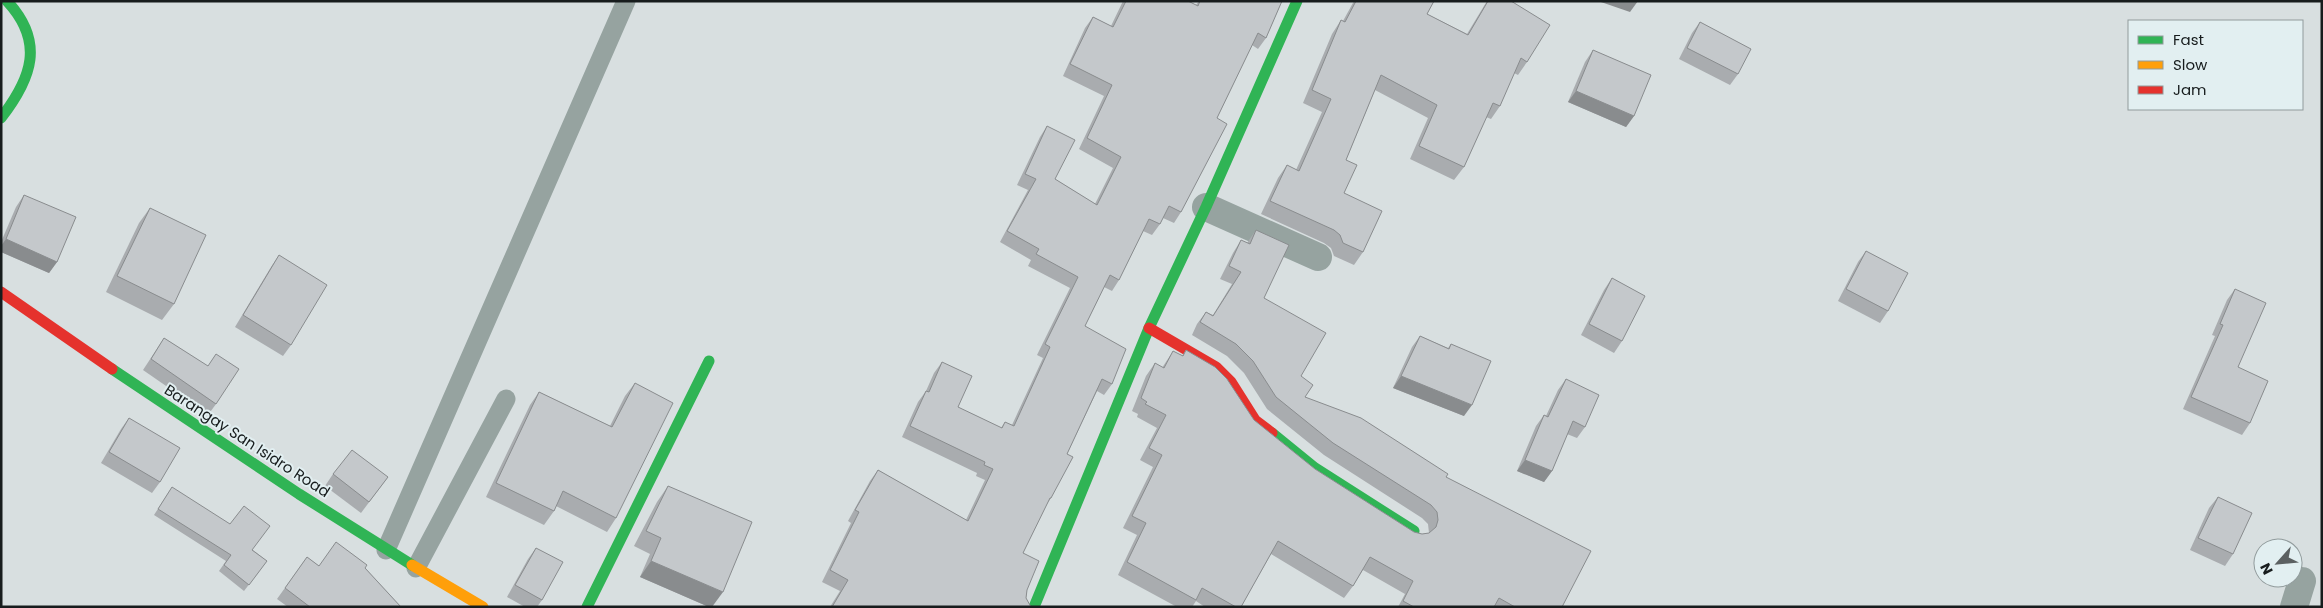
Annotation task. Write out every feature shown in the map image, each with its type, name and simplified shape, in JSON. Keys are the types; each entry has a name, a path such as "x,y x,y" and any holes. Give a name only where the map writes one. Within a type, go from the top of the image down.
{"street":[{"path":"1,118 22,88 31,58 27,28 18,12 7,1"},
{"path":"1034,607 1149,328 1206,208 1297,1"},
{"path":"1206,208 1318,257"},
{"name":"Barangay San Isidro Road","path":"1,292 205,434 386,550 483,607"},
{"path":"1149,328 1216,367 1231,382 1255,420 1315,468 1414,531"},
{"path":"587,607 709,361"},
{"path":"2294,607 2300,588"}],"lane":[{"path":"386,550 626,1"},
{"path":"416,568 506,399"}],"building":[{"path":"1126,1 1188,1 1198,6 1200,1 1282,1 1266,38 1258,33 1217,118 1227,124 1181,212 1169,206 1160,224 1149,219 1119,280 1110,275 1085,326 1126,349 1112,384 1102,379 1067,454 1073,457 1023,553 1039,561 1027,590 1026,598 1031,607 832,607 848,580 830,570 859,512 855,510 878,470 968,521 993,469 984,465 985,462 910,426 926,391 929,392 942,362 972,376 958,407 1002,428 1005,422 1014,426 1050,347 1045,344 1078,277 1036,254 1039,249 1007,231 1036,179 1025,174 1047,126 1075,140 1055,179 1097,205 1121,157 1087,138 1112,85 1070,64 1093,17 1113,27"},
{"path":"1356,1 1434,1 1427,14 1468,35 1488,1 1511,1 1550,25 1527,62 1521,58 1500,106 1493,103 1464,167 1419,146 1437,105 1381,75 1346,160 1357,165 1344,193 1382,211 1363,252 1343,243 1340,235 1334,230 1270,201 1287,165 1299,171 1331,99 1312,90 1341,20 1345,22"},
{"path":"1700,22 1751,49 1738,74 1687,48"},
{"path":"1593,50 1651,75 1634,116 1576,91"},
{"path":"24,195 76,217 57,262 6,239"},
{"path":"150,208 206,235 174,304 117,276"},
{"path":"1256,230 1289,245 1264,298 1326,333 1301,376 1313,385 1305,397 1361,418 1448,474 1446,477 1591,551 1562,607 1515,607 1499,598 1494,607 1414,607 1403,601 1413,581 1370,557 1353,586 1278,541 1241,607 1236,607 1202,588 1196,600 1127,562 1146,523 1132,516 1162,455 1149,448 1166,415 1145,404 1147,402 1141,398 1155,363 1164,368 1173,351 1183,356 1186,350 1215,367 1227,379 1254,420 1315,469 1414,532 1429,533 1436,527 1438,520 1437,512 1431,505 1333,443 1276,397 1253,361 1236,344 1200,322 1206,312 1213,316 1241,272 1229,266 1241,240 1250,244"},
{"path":"1866,251 1908,273 1888,311 1846,289"},
{"path":"279,255 327,285 291,345 243,315"},
{"path":"1612,278 1645,296 1622,341 1589,324"},
{"path":"2235,289 2266,303 2238,367 2268,381 2250,423 2191,397 2223,325 2220,324"},
{"path":"1420,336 1449,349 1451,344 1491,361 1472,405 1401,376"},
{"path":"164,338 208,366 216,354 239,369 216,404 151,359"},
{"path":"1566,379 1599,395 1585,427 1573,421 1552,471 1525,460 1544,415 1548,417"},
{"path":"635,383 673,403 616,518 563,491 554,511 496,483 539,392 612,427"},
{"path":"129,418 180,448 160,482 109,452"},
{"path":"352,450 388,477 369,502 333,474"},
{"path":"668,486 752,522 723,592 651,561 661,538 646,531"},
{"path":"172,487 230,524 244,506 270,526 252,550 267,561 249,585 224,565 231,555 158,509"},
{"path":"2218,497 2252,513 2233,554 2198,538"},
{"path":"336,542 367,565 365,568 401,607 310,607 285,588 307,557 319,566"},
{"path":"536,548 563,562 542,600 515,585"}],"traffic: fast":[{"path":"1,118 20,89 27,74 30,60 30,45 26,31 19,16 7,1"},
{"path":"1034,607 1149,328 1206,207 1297,1"},
{"path":"587,607 709,361"},
{"path":"112,369 299,494 412,565"},
{"path":"1272,433 1315,468 1414,531"}],"traffic: slow":[{"path":"412,565 483,607"}],"traffic: jam":[{"path":"1,292 112,369"},
{"path":"1149,328 1216,367 1231,382 1255,420 1272,433"}]}
